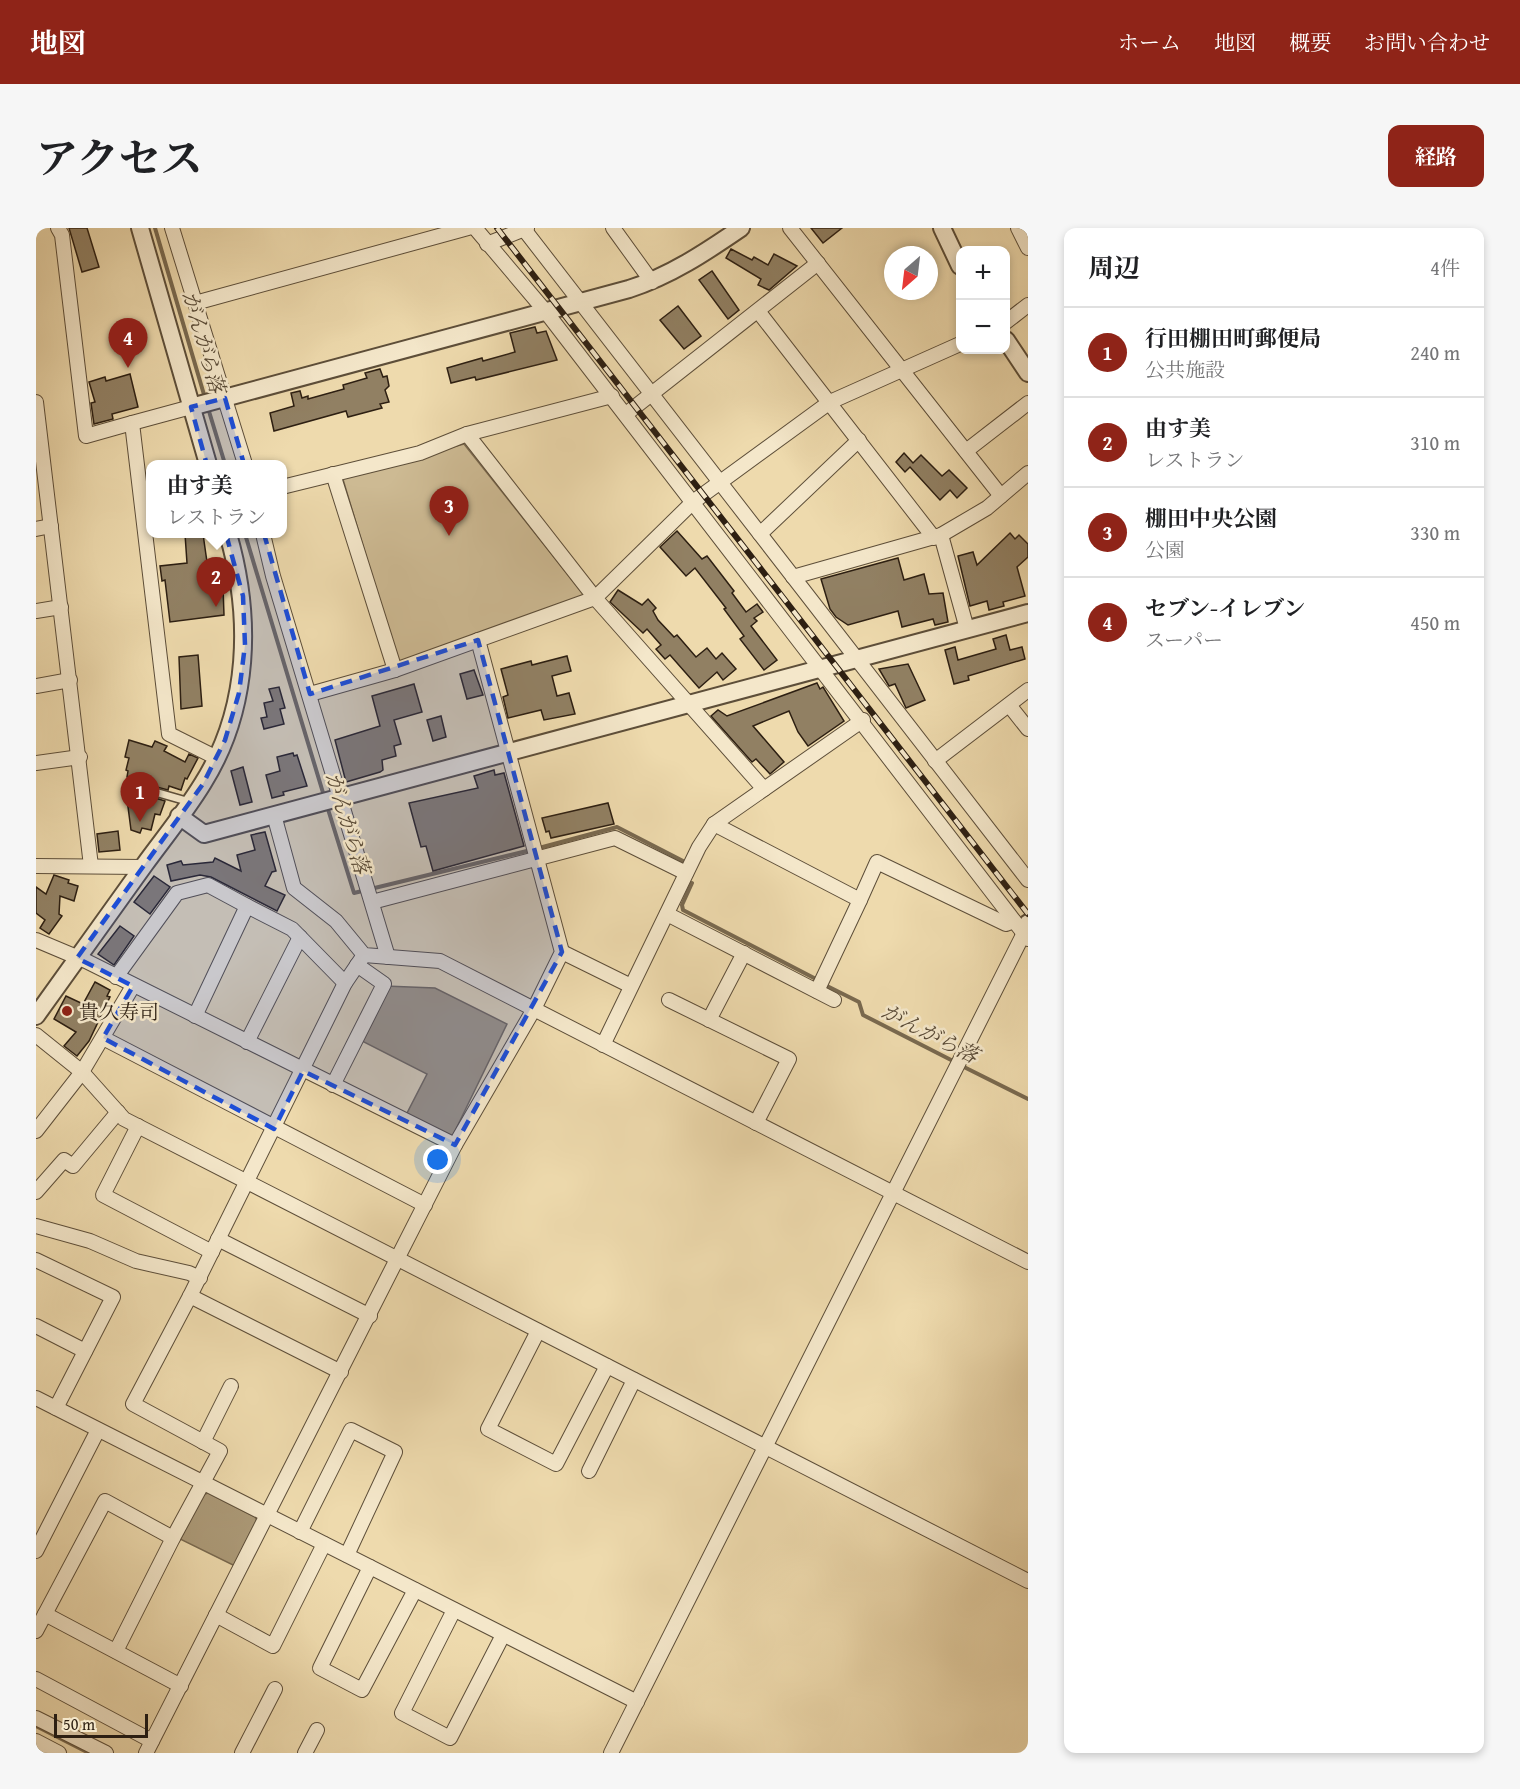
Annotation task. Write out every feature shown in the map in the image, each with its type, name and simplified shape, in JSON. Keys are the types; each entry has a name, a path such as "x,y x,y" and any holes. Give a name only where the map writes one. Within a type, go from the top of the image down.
{"street":[{"path":"58,228 62,235 86,435 652,282 741,228"},
{"path":"140,228 207,460"},
{"path":"172,228 244,460"},
{"path":"195,303 468,228"},
{"path":"475,228 546,312 612,396 1024,930"},
{"path":"614,228 652,282"},
{"path":"790,228 1001,496"},
{"path":"942,228 956,258"},
{"path":"1018,228 1028,248"},
{"path":"487,244 525,229 1028,880"},
{"path":"626,414 818,263"},
{"path":"1010,318 1028,305"},
{"path":"758,310 859,440 938,536 967,629"},
{"path":"310,694 395,670 595,597 693,502 830,402 956,346"},
{"path":"1010,347 1028,373"},
{"path":"287,486 420,453 467,434 612,396"},
{"path":"36,402 39,450 51,526 80,757 91,866"},
{"path":"966,451 1028,403"},
{"path":"132,423 169,734 217,758"},
{"path":"467,434 595,597 764,789"},
{"path":"760,534 859,440"},
{"path":"793,577 938,536 966,522 1028,473"},
{"path":"333,474 395,670"},
{"path":"36,529 51,526"},
{"path":"36,1016 163,840 217,758 239,693 245,645 243,596 229,538"},
{"path":"264,538 273,576 310,694 332,800 372,902 388,957"},
{"path":"36,611 61,607"},
{"path":"185,808 204,834 1028,613"},
{"path":"36,1679 149,1747 455,1145 534,1009 562,952 478,640"},
{"path":"36,686 70,680"},
{"path":"935,761 1028,690"},
{"path":"1009,705 1028,729"},
{"path":"603,1045 699,847 714,824 862,720"},
{"path":"36,763 80,757"},
{"path":"274,815 294,888 336,921 360,960 384,984 333,1085"},
{"path":"714,824 860,900"},
{"path":"372,902 538,856 615,838 686,873"},
{"path":"817,991 877,862 1006,924 1024,930"},
{"path":"36,866 143,867"},
{"path":"116,977 177,893 208,885 292,929 345,983"},
{"path":"195,1016 248,906"},
{"path":"667,914 834,1000"},
{"path":"611,1753 1024,930"},
{"path":"247,1042 300,938"},
{"path":"36,940 116,977 455,1145"},
{"path":"562,952 631,986"},
{"path":"709,1020 744,953"},
{"path":"360,960 388,957 440,961 1028,1262"},
{"path":"116,1651 220,1451 133,1404 200,1278 345,983 360,960"},
{"path":"36,1131 82,1072 133,986"},
{"path":"669,1000 789,1059 756,1124"},
{"path":"36,1035 82,1072 124,1119 1028,1581"},
{"path":"103,1038 274,1129 425,1205"},
{"path":"36,1192 64,1160 73,1166 118,1112"},
{"path":"138,1126 103,1195 212,1252"},
{"path":"36,1226 90,1241 136,1261 200,1278"},
{"path":"218,1239 370,1316"},
{"path":"36,1260 113,1297 56,1408"},
{"path":"190,1296 341,1372"},
{"path":"36,1326 85,1351"},
{"path":"538,1331 488,1429 556,1464 607,1366"},
{"path":"589,1471 634,1380"},
{"path":"203,1442 231,1386"},
{"path":"36,1414 39,1399 98,1431 637,1702"},
{"path":"300,1532 351,1430 395,1452 347,1555"},
{"path":"36,1551 42,1525 98,1431"},
{"path":"36,1631 105,1502 173,1538"},
{"path":"216,1616 273,1646 324,1544"},
{"path":"370,1567 320,1668 362,1690 415,1590"},
{"path":"454,1610 402,1713 450,1738 503,1635"},
{"path":"45,1614 181,1686"},
{"path":"242,1753 275,1689"},
{"path":"36,1718 106,1753"},
{"path":"306,1753 317,1730"},
{"path":"36,1741 59,1753"}],"lane":[{"path":"141,788 185,808"}],"highlighted area":[{"path":"225,398 310,694 478,640 562,952 455,1145 303,1071 274,1129 103,1038 133,986 77,958 203,784 225,740 239,693 245,645 243,596 191,407"}],"shaded area":[{"path":"464,444 585,596 398,663 342,476"},
{"path":"385,986 435,988 507,1024 453,1135 447,1137 405,1117 427,1074 358,1039"},
{"path":"208,1493 257,1520 235,1566 180,1539 202,1495"}],"building":[{"path":"69,228 87,228 99,267 82,272"},
{"path":"811,228 842,228 823,243"},
{"path":"731,249 768,265 774,254 797,266 769,290 758,285 761,279 726,258"},
{"path":"712,271 739,310 728,319 699,280"},
{"path":"678,306 701,336 684,349 660,320"},
{"path":"535,327 537,333 546,331 557,360 476,380 475,377 451,383 447,368 515,352 510,333"},
{"path":"380,369 383,377 387,376 389,386 385,390 389,402 380,404 382,408 348,417 346,411 274,431 270,413 294,406 291,393 300,391 302,398 308,396 308,399 344,389 343,385 367,378 365,373"},
{"path":"130,374 138,407 112,414 113,419 94,424 91,403 95,402 89,382 105,377 106,381"},
{"path":"904,453 913,463 921,455 942,476 949,470 967,488 957,498 950,490 940,500 910,467 905,472 896,462"},
{"path":"677,531 702,559 707,556 734,591 732,593 746,612 757,604 763,612 754,618 757,621 751,626 777,660 764,670 740,639 744,636 724,609 726,608 695,568 686,576 660,547"},
{"path":"1010,533 1015,539 1019,535 1028,544 1028,557 1017,567 1025,596 1003,602 1004,606 989,610 987,601 970,606 958,556 973,552 977,565"},
{"path":"185,538 204,538 207,562 222,560 224,615 170,622 165,580 162,581 160,566 187,563"},
{"path":"898,558 904,580 924,574 929,594 943,593 948,622 935,625 933,619 902,627 898,611 848,625 836,617 830,609 821,579"},
{"path":"618,590 642,605 648,599 656,608 653,611 658,620 674,637 677,635 696,657 707,648 716,659 722,653 736,669 723,680 717,672 699,688 670,655 665,659 656,649 661,645 647,629 643,633 610,602"},
{"path":"1006,635 1010,650 1022,647 1025,659 968,676 969,680 954,684 945,650 955,647 958,660 996,649 993,639"},
{"path":"198,655 202,706 181,709 179,657"},
{"path":"567,656 571,671 552,676 557,696 569,693 575,714 544,720 541,710 508,718 503,697 508,695 501,669 531,661 532,665"},
{"path":"908,664 925,700 906,708 895,684 889,686 879,669"},
{"path":"474,670 483,695 467,699 460,674"},
{"path":"817,683 820,689 823,687 844,721 808,746 798,732 789,711 753,726 784,762 770,774 756,759 752,762 711,716 718,710 727,716"},
{"path":"414,684 422,712 394,720 401,744 394,746 396,756 382,760 383,770 380,772 346,782 335,740 380,726 372,696"},
{"path":"279,687 285,708 280,709 284,724 264,729 261,718 267,717 264,703 273,701 269,689"},
{"path":"441,716 446,737 433,741 427,720"},
{"path":"129,740 152,747 155,741 167,746 164,751 185,762 189,754 198,758 187,779 185,778 181,790 169,786 168,790 142,783 137,784 135,789 139,793 165,801 160,815 155,814 151,830 142,828 140,833 131,830 127,799 133,778 127,777 128,771 126,770 129,758 125,757"},
{"path":"293,753 294,756 297,755 307,786 283,792 284,795 272,798 266,775 280,771 277,757"},
{"path":"243,767 252,802 240,805 231,771"},
{"path":"494,770 495,775 504,773 524,846 433,871 426,846 421,847 409,803 478,788 474,776"},
{"path":"608,803 614,824 551,838 549,831 546,832 542,818"},
{"path":"118,831 120,850 99,852 97,834"},
{"path":"265,832 276,871 272,872 265,886 285,895 277,911 211,877 200,875 171,881 167,865 181,861 183,865 213,862 215,858 241,871 237,855 255,850 251,835"},
{"path":"54,875 78,886 74,901 60,896 59,914 62,916 49,934 40,928 45,920 36,913 36,887 46,894"},
{"path":"154,876 170,887 150,914 134,902"},
{"path":"120,926 134,936 114,965 98,954"},
{"path":"95,982 110,990 107,996 110,997 89,1041 77,1056 64,1046 76,1032 54,1019 66,996 83,1004"}],"waterway":[{"name":"がんがら落","path":"155,228 205,398"},
{"name":"がんがら落","path":"208,408 224,460"},
{"name":"がんがら落","path":"246,538 324,796"},
{"name":"がんがら落","path":"327,806 354,893 531,850"},
{"name":"がんがら落","path":"539,848 617,827 683,861"},
{"name":"がんがら落","path":"692,883 682,905 683,910 814,978"},
{"name":"がんがら落","path":"827,986 859,1002 863,1015 955,1062"},
{"name":"がんがら落","path":"962,1066 1028,1099"},
{"path":"36,1726 89,1753"}],"railway":[{"path":"497,228 1028,914"}],"place":[{"name":"セブン-イレブン","path":"128,368"},
{"name":"棚田中央公園","path":"449,536"},
{"name":"由す美","path":"216,607"},
{"name":"行田棚田町郵便局","path":"140,822"},
{"name":"貴久寿司","path":"67,1011"}]}
